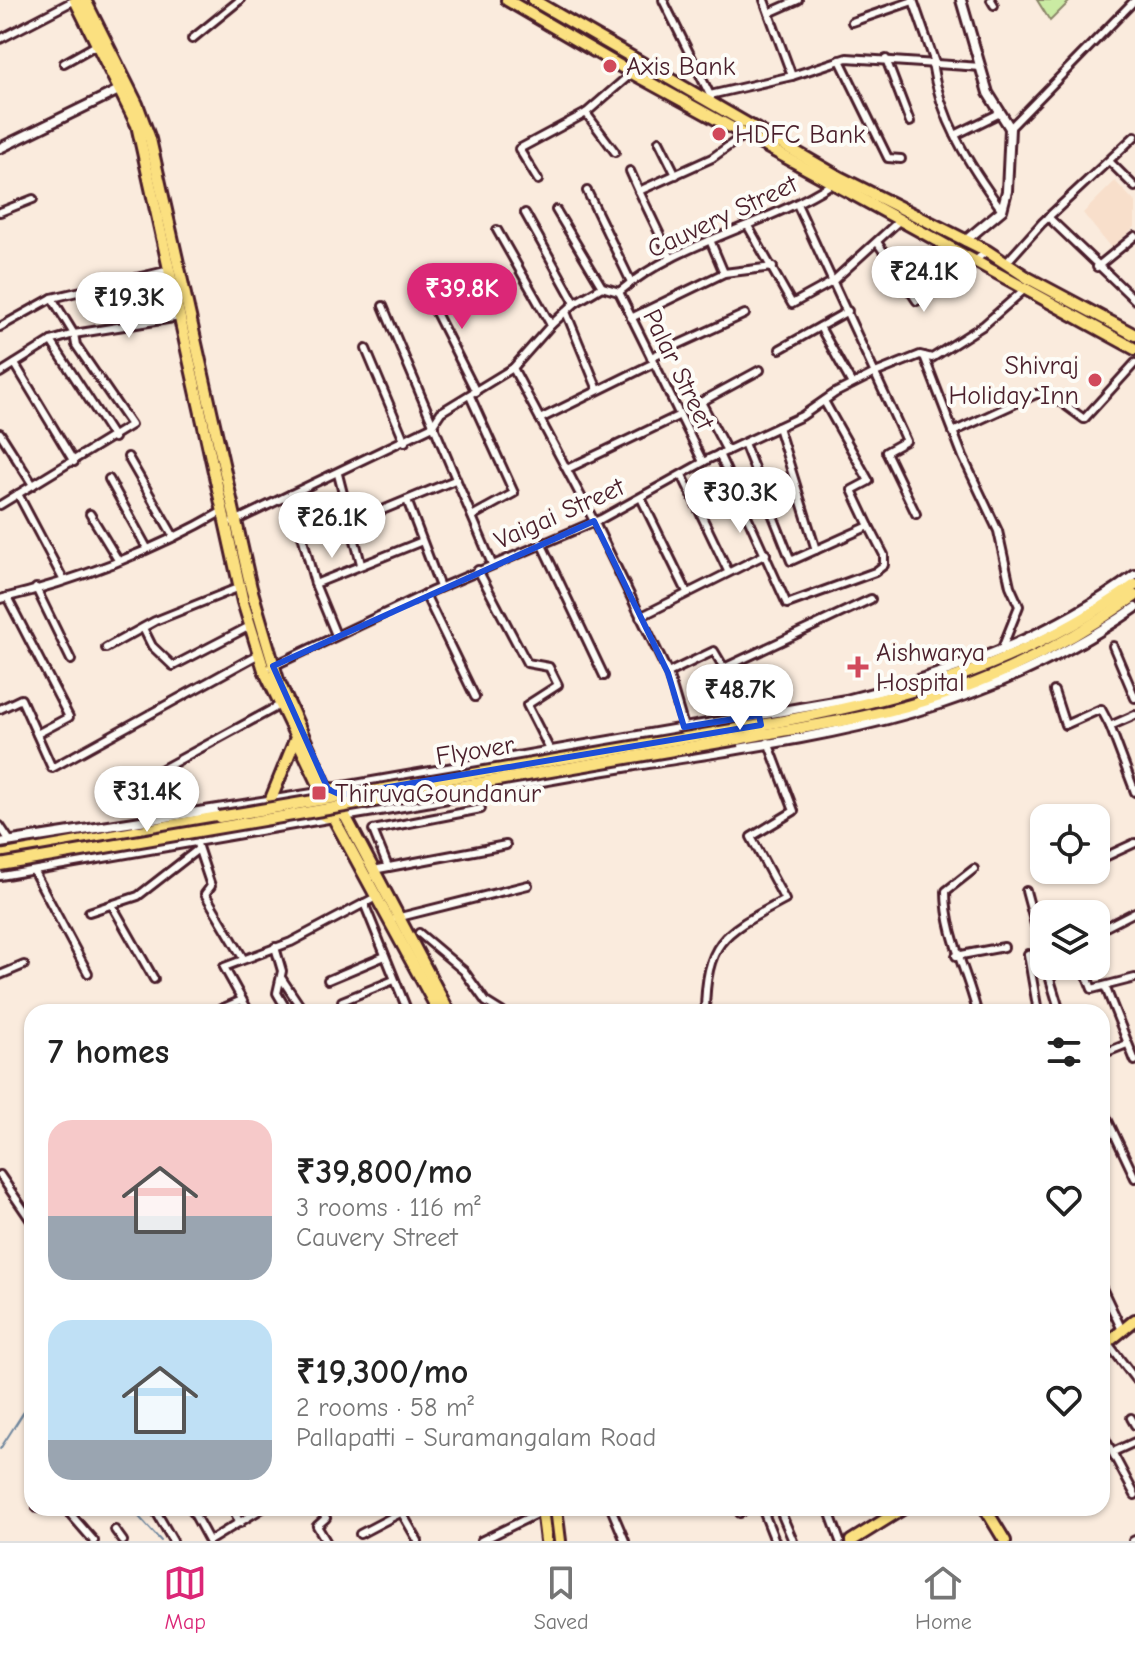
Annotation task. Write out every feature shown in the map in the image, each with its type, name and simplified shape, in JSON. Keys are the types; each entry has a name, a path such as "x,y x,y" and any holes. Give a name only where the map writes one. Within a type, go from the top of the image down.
{"main road":[{"path":"75,0 124,88 137,125 170,270 179,286 180,317 223,511 231,522 240,587 250,626 259,654 325,790"},
{"path":"85,0 150,139 231,522 280,705 295,740 325,790 343,797 337,815 361,872 434,1004"},
{"path":"507,0 632,73 1135,349"},
{"path":"533,0 551,4 841,178 987,251 1135,335"},
{"path":"710,116 715,103"},
{"path":"0,865 738,734 897,698 988,668 1087,617 1135,585"},
{"path":"786,725 871,715 989,678 1085,630 1135,596"},
{"name":"Flyover","path":"0,856 219,817 738,734"},
{"path":"271,799 295,740"},
{"path":"325,790 316,808 337,815 375,870 445,1004"},
{"path":"1110,1339 1135,1320"},
{"path":"543,1516 546,1541"},
{"path":"557,1516 560,1541"},
{"path":"851,1541 891,1516"},
{"path":"993,1516 1007,1541"}],"street":[{"path":"0,39 75,0"},
{"path":"192,39 240,0"},
{"path":"663,0 715,103 840,60 886,59 982,67"},
{"path":"764,0 792,76"},
{"path":"769,13 798,0"},
{"path":"961,0 988,93 1010,128 1007,191 1002,210 965,241"},
{"path":"1010,128 1135,0"},
{"path":"852,22 913,1 934,63 944,115 972,170 1002,210"},
{"path":"64,63 98,44"},
{"path":"886,59 910,122"},
{"path":"840,60 888,158 901,159"},
{"path":"538,180 519,149 586,113 632,73"},
{"path":"0,148 124,88"},
{"path":"586,113 615,152"},
{"path":"955,135 1000,113"},
{"path":"639,191 712,158 744,135"},
{"path":"1006,263 1048,217 1135,136"},
{"path":"659,141 676,175"},
{"path":"1109,161 1135,187"},
{"path":"630,171 671,258"},
{"name":"Cauvery Street","path":"619,292 671,258 797,204 833,183"},
{"path":"587,191 631,282"},
{"path":"0,212 33,199"},
{"path":"797,204 906,441 886,452 916,514"},
{"path":"556,210 602,287 619,292"},
{"path":"525,213 575,303"},
{"path":"1048,217 1135,300"},
{"path":"748,226 792,304 832,282 900,220"},
{"path":"497,230 551,325"},
{"path":"1097,267 1135,236"},
{"path":"710,240 724,273"},
{"path":"877,242 917,301 987,251"},
{"path":"631,318 724,273 773,267"},
{"path":"0,327 52,298 170,270"},
{"path":"421,283 473,394 514,493 472,516"},
{"path":"231,522 338,474 431,427 441,412 513,368 575,303 602,287"},
{"name":"Vaigai Street","path":"268,668 440,587 594,521 703,462 778,427 875,373 924,356 932,358 984,325 1025,289"},
{"name":"Palar Street","path":"619,292 703,462"},
{"path":"0,505 131,425 76,345 74,334 52,298"},
{"path":"383,306 431,427 492,564"},
{"path":"780,349 848,311"},
{"path":"566,312 598,390"},
{"path":"540,419 745,314"},
{"path":"0,373 51,341 74,334 180,317"},
{"path":"820,327 852,384"},
{"path":"51,341 114,438"},
{"path":"366,349 405,442"},
{"path":"924,356 953,432 998,531 1010,586 1019,606 1001,651"},
{"path":"953,432 1036,394 1050,394 1084,419 1135,363"},
{"path":"15,364 74,462"},
{"path":"513,368 594,521 668,673 684,727"},
{"path":"727,451 701,402 760,370"},
{"path":"719,454 787,604 875,572 884,565 884,555 852,490 869,481 824,401"},
{"path":"567,469 680,415"},
{"path":"778,427 816,550"},
{"path":"0,433 33,485"},
{"path":"744,443 791,561 869,526"},
{"path":"128,457 174,537"},
{"path":"338,474 361,564"},
{"path":"682,475 728,571"},
{"path":"109,479 147,548"},
{"path":"351,523 455,480"},
{"path":"18,494 63,579"},
{"path":"291,494 315,584 336,635"},
{"path":"641,498 687,592"},
{"path":"407,500 420,542 440,587"},
{"path":"37,734 69,717 49,673 4,598 118,560 174,537 223,511"},
{"path":"90,514 118,560"},
{"path":"315,584 420,542"},
{"path":"541,543 604,676"},
{"path":"640,617 766,554"},
{"path":"478,570 527,663 549,667 557,680 558,685 527,705 550,750"},
{"path":"0,875 197,846 764,729 846,700 909,684 1001,651 1082,610 1135,575"},
{"path":"106,648 143,628 240,587"},
{"path":"36,588 71,660"},
{"path":"425,594 475,697"},
{"path":"668,673 714,651 724,668 871,599"},
{"path":"0,826 5,842 684,727 764,729 894,720 1000,684 1080,644 1135,608"},
{"path":"143,628 152,646 173,666 250,626"},
{"path":"1113,646 1135,698"},
{"path":"0,709 21,699 52,768 259,654"},
{"path":"1054,691 1065,725 1101,709 1135,792"},
{"path":"157,772 280,705"},
{"path":"1110,726 1135,715"},
{"path":"705,1004 705,986 714,952 728,931 785,900 751,837 794,811 764,729"},
{"path":"388,867 373,830 481,809"},
{"path":"1110,855 1135,843"},
{"path":"361,872 506,845"},
{"path":"89,912 138,896 197,846"},
{"path":"197,846 211,886 205,894 243,958"},
{"path":"974,869 946,891 956,956 970,984 975,1004"},
{"path":"33,870 88,973"},
{"path":"387,920 528,885"},
{"path":"1026,891 1030,906"},
{"path":"244,1004 224,967 275,947 376,897"},
{"path":"364,903 404,1004"},
{"path":"112,905 154,979"},
{"path":"1110,925 1135,912"},
{"path":"419,933 464,971 489,1004"},
{"path":"275,947 282,979 299,1004"},
{"path":"956,956 1004,947"},
{"path":"1028,954 1037,1004"},
{"path":"328,980 385,956"},
{"path":"0,975 24,965"},
{"path":"1088,980 1092,989 1135,978"},
{"path":"282,979 277,993 283,1004"},
{"path":"342,1001 394,980"},
{"path":"1050,980 1058,1004"},
{"path":"1105,986 1135,1061"},
{"path":"233,1004 242,1000"},
{"path":"1110,1051 1127,1044"},
{"path":"1110,1125 1135,1178"},
{"path":"0,1175 24,1210"},
{"path":"1110,1305 1122,1330"},
{"path":"1110,1351 1135,1379"},
{"path":"1113,1452 1135,1442"},
{"path":"1110,1447 1135,1495"},
{"path":"72,1516 94,1541"},
{"path":"159,1516 173,1541"},
{"path":"195,1516 209,1541 251,1516"},
{"path":"236,1516 240,1523"},
{"path":"325,1516 317,1526 326,1541"},
{"path":"360,1534 390,1516"},
{"path":"403,1516 418,1541"},
{"path":"481,1541 529,1516"},
{"path":"615,1516 625,1541"},
{"path":"765,1516 775,1541"},
{"path":"782,1516 793,1541"},
{"path":"831,1516 840,1541"},
{"path":"115,1530 123,1541"}],"highlighted area":[{"path":"594,521 668,673 684,727 759,715 761,725 341,795 328,789 273,666"}],"shaded area":[{"path":"1115,181 1135,202 1135,227 1111,248 1083,213"}],"green space":[{"path":"1037,0 1071,0 1050,21"}],"waterway":[{"path":"0,1449 24,1412"},
{"path":"138,1516 161,1541"}],"place":[{"name":"Axis Bank","path":"610,66"},
{"name":"HDFC Bank","path":"719,134"},
{"name":"Shivraj Holiday Inn","path":"1095,380"},
{"name":"Aishwarya Hospital","path":"858,667"},
{"name":"ThiruvaGoundanur","path":"319,793"}]}
